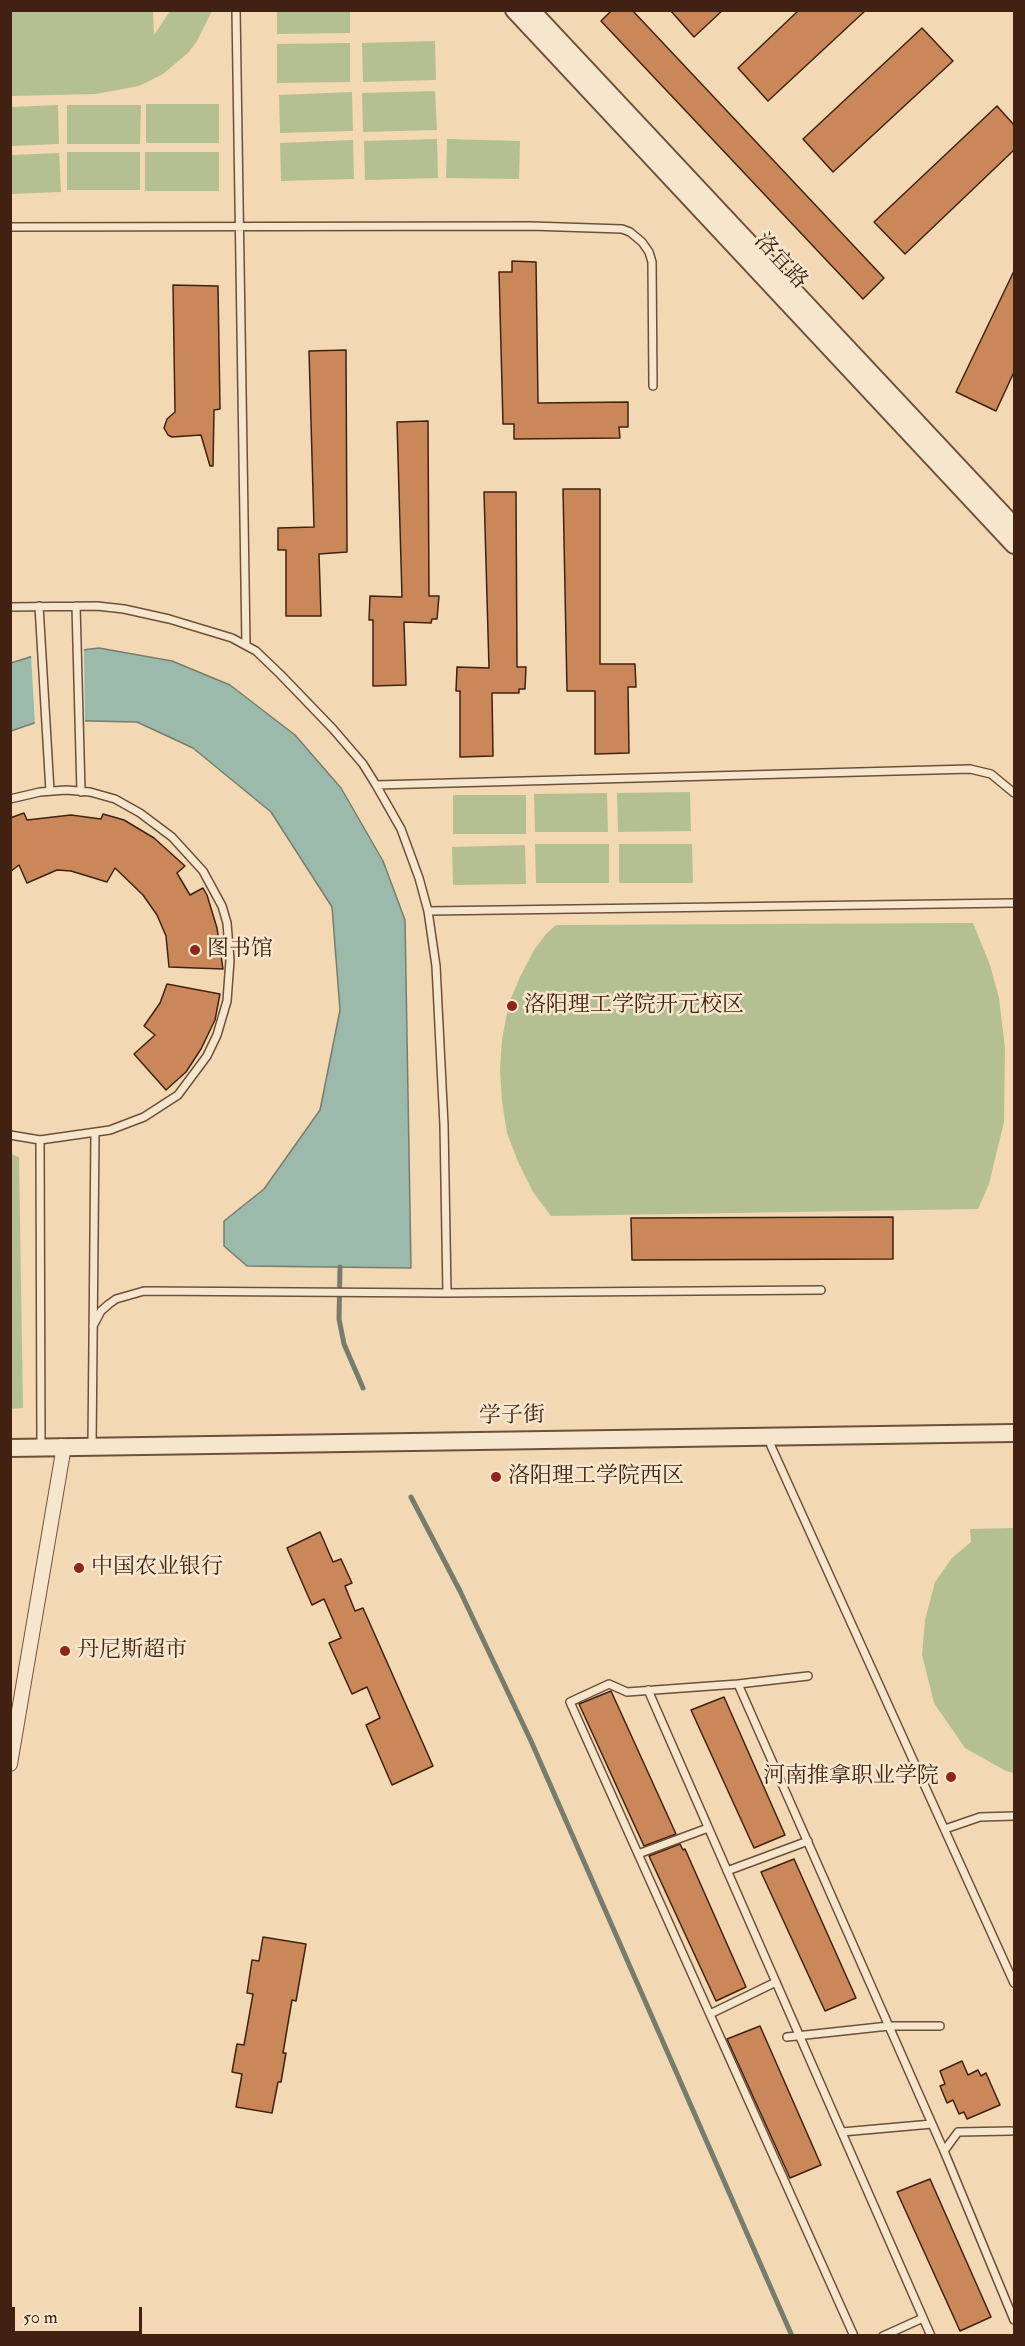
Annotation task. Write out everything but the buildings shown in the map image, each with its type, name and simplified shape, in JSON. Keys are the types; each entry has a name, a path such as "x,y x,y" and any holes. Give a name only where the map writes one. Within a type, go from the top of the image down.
{"street":[{"name":"洛宜路","path":"514,10 1014,544"},
{"name":"洛宜路","path":"531,10 1014,526"},
{"name":"学子街","path":"770,1441 1014,1433"},
{"name":"学子街","path":"10,1454 62,1449 770,1441 1014,1442"},
{"name":"学子街","path":"10,1448 41,1450"},
{"path":"10,1764 62,1449"}],"lane":[{"path":"236,10 246,645"},
{"path":"10,227 531,226 615,228 630,232 649,252 652,262 653,386"},
{"path":"39,606 50,791"},
{"path":"76,606 81,792"},
{"path":"10,607 76,606 124,609 169,619 232,638 256,651 280,674 333,729 363,764 376,784 401,829 419,878 428,912 436,966 444,1125 447,1293"},
{"path":"376,784 970,769 991,774 1014,793"},
{"path":"10,799 50,791 81,792 102,795 128,806 172,837 203,871 222,906 230,943 229,983 224,1016 212,1046 192,1078 178,1095 158,1109 129,1124 95,1133 40,1140 10,1135"},
{"path":"428,912 1014,903"},
{"path":"92,1449 95,1133"},
{"path":"40,1140 41,1450"},
{"path":"93,1326 101,1311 109,1304 123,1296 144,1291 447,1293 820,1290"},
{"path":"770,1441 1014,1983"},
{"path":"808,1676 738,1684 627,1692 609,1684 570,1702 854,2336"},
{"path":"738,1684 944,2151 1014,2320"},
{"path":"648,1690 931,2336"},
{"path":"945,1829 980,1817 1014,1816"},
{"path":"638,1854 708,1828"},
{"path":"727,1871 808,1841"},
{"path":"710,2014 776,1982"},
{"path":"787,2037 889,2026 940,2026"},
{"path":"842,2132 932,2124"},
{"path":"944,2151 958,2132 1011,2131"},
{"path":"883,2336 923,2318"}],"green space":[{"path":"10,11 153,11 154,35 170,11 212,11 197,41 188,53 163,74 139,86 96,94 11,96"},
{"path":"277,11 350,11 350,33 277,34"},
{"path":"435,41 436,80 363,82 362,43"},
{"path":"350,43 350,82 277,83 277,44"},
{"path":"435,91 437,130 363,132 362,93"},
{"path":"352,92 353,131 280,133 279,95"},
{"path":"146,104 219,104 219,143 146,143"},
{"path":"58,105 59,144 11,146 11,107"},
{"path":"67,105 141,105 140,144 67,144"},
{"path":"437,139 438,178 365,180 364,141"},
{"path":"447,139 520,141 519,179 446,178"},
{"path":"353,140 354,179 281,181 280,143"},
{"path":"67,152 140,152 140,190 67,190"},
{"path":"145,152 219,152 219,191 145,191"},
{"path":"59,153 61,192 11,194 11,155"},
{"path":"690,792 691,831 618,832 617,793"},
{"path":"607,793 608,832 535,832 534,794"},
{"path":"453,795 526,795 526,834 453,834"},
{"path":"535,844 609,844 609,883 536,883"},
{"path":"619,844 692,844 693,883 619,883"},
{"path":"525,845 526,884 453,885 452,847"},
{"path":"973,923 990,965 999,998 1005,1048 1004,1122 989,1184 978,1209 551,1216 533,1192 507,1133 500,1069 502,1040 509,1003 520,977 534,950 556,925"},
{"path":"11,1154 19,1157 23,1408 11,1409"},
{"path":"1014,1528 1014,1773 1006,1771 965,1748 934,1703 922,1655 925,1620 935,1582 952,1558 971,1542 970,1529"}],"shaded area":[{"path":"99,648 172,661 230,685 295,735 341,788 383,861 405,920 411,1268 247,1266 224,1246 224,1221 264,1189 320,1110 340,1010 332,907 271,812 193,748 137,722 43,720 11,731 11,663 33,656"}],"pier":[{"path":"84,648 85,723 44,723 35,726 31,654"}],"waterway":[{"path":"340,1267 339,1319 344,1344 363,1388"},
{"path":"411,1497 460,1591 531,1741 792,2336"}],"place":[{"name":"图书馆","path":"195,950"},
{"name":"洛阳理工学院开元校区","path":"512,1006"},
{"name":"洛阳理工学院西区","path":"496,1477"},
{"name":"中国农业银行","path":"79,1568"},
{"name":"丹尼斯超市","path":"65,1651"},
{"name":"河南推拿职业学院","path":"951,1777"}]}
